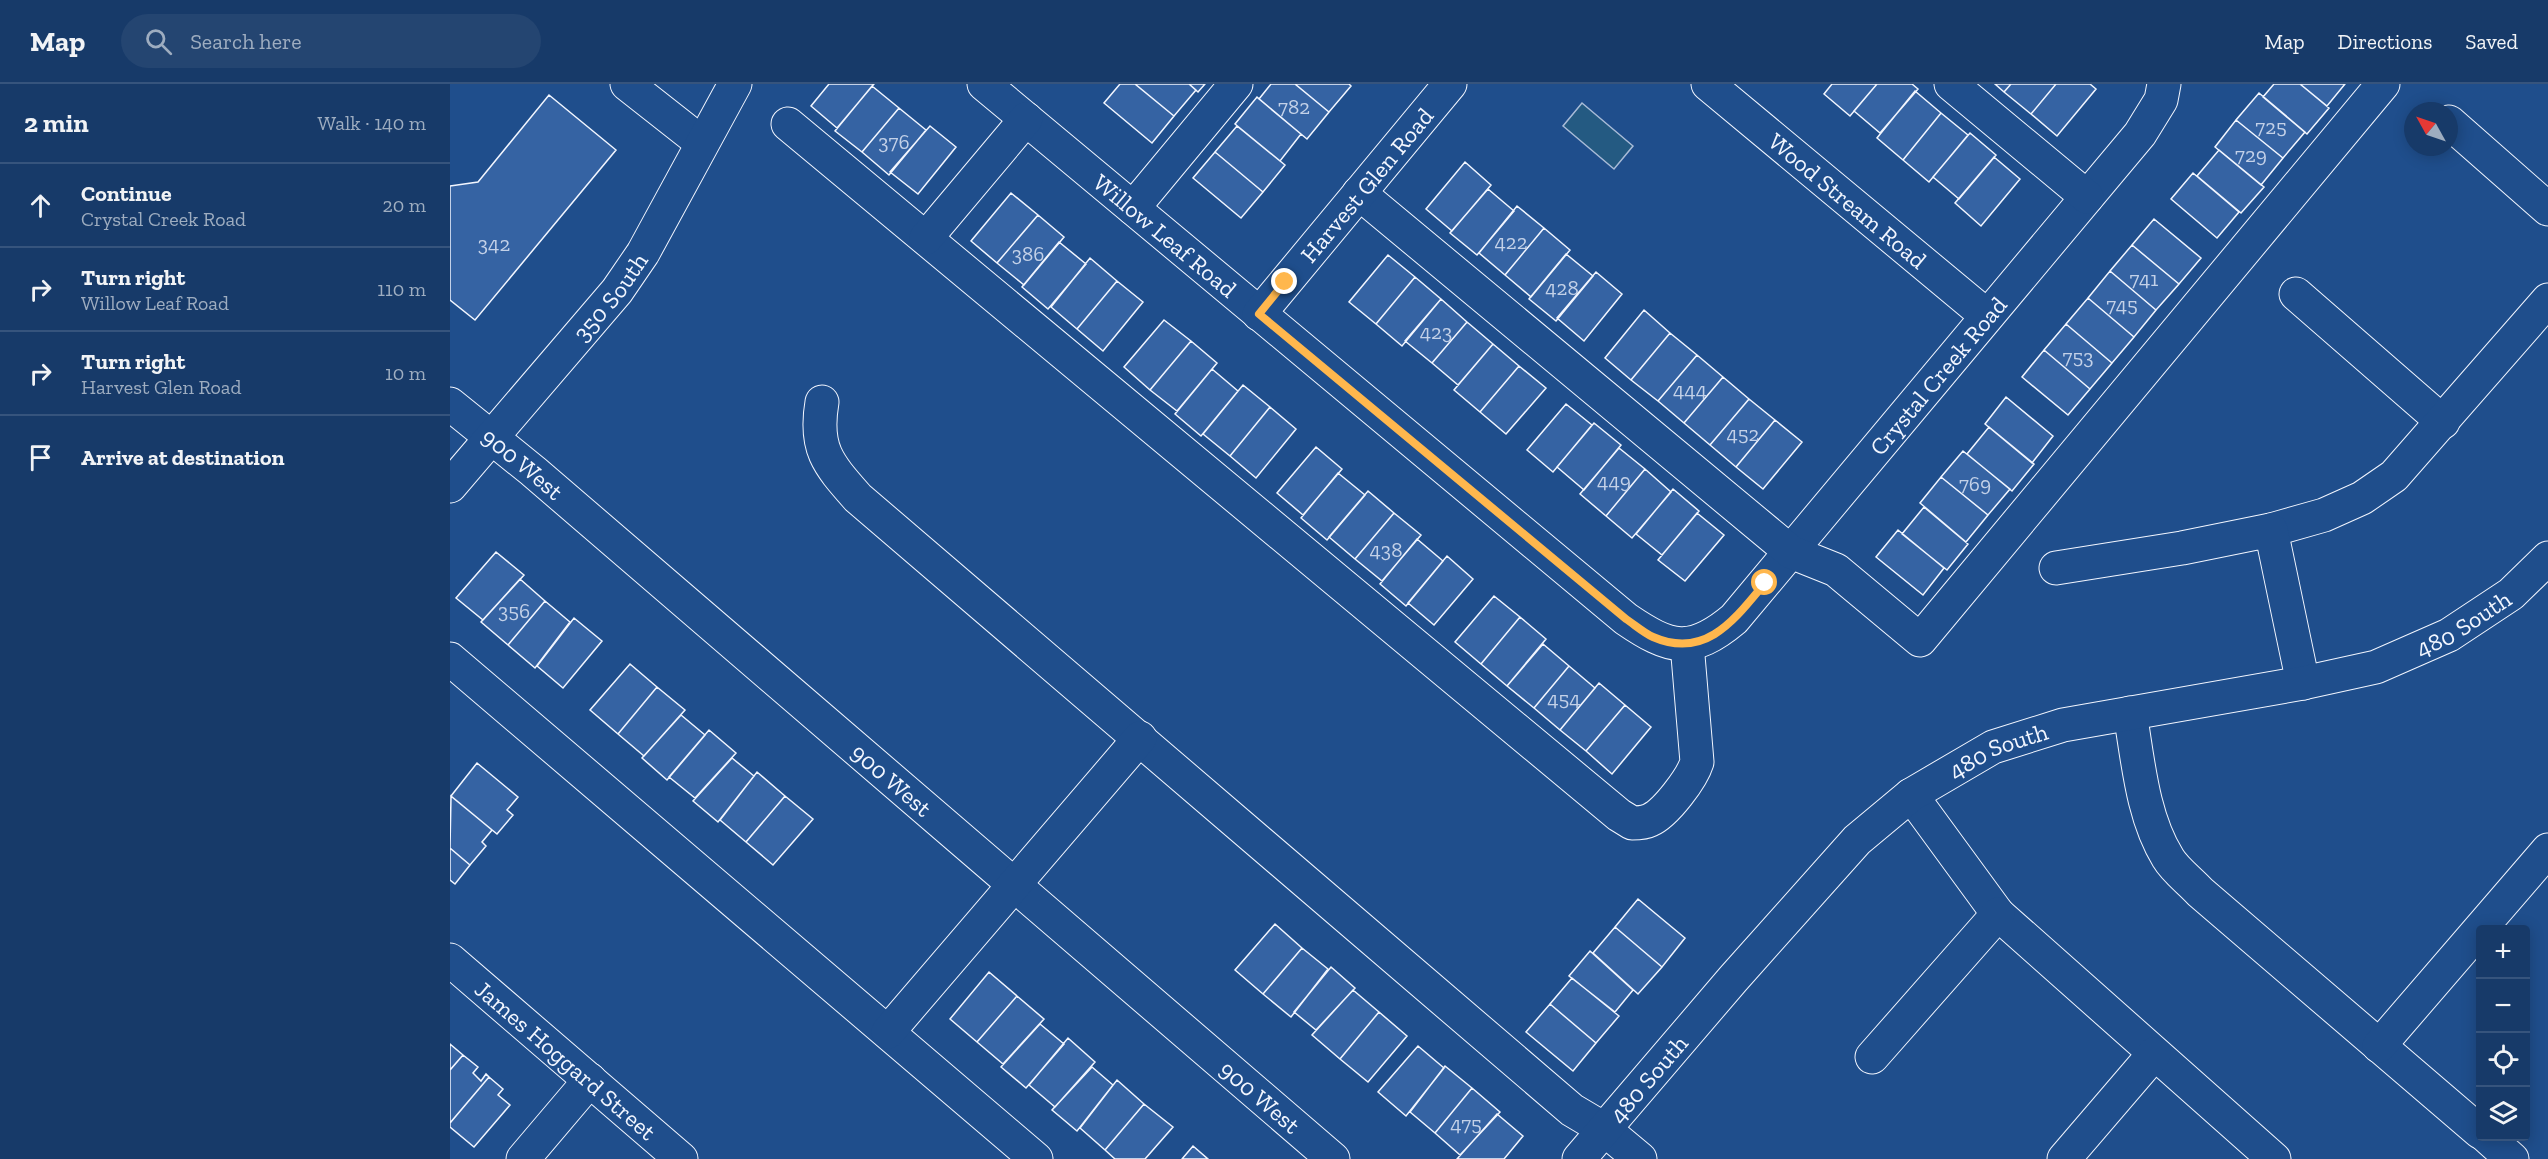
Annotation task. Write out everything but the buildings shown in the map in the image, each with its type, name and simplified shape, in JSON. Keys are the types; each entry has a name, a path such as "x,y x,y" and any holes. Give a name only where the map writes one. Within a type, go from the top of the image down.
{"street":[{"path":"627,84 702,143"},
{"name":"350 South","path":"450,486 609,300 630,272 643,253 735,84"},
{"path":"1133,208 1236,84"},
{"name":"Harvest Glen Road","path":"1259,314 1450,84"},
{"name":"Wood Stream Road","path":"1708,84 1987,316"},
{"path":"1951,84 2087,197"},
{"name":"Crystal Creek Road","path":"1687,644 1709,638 1734,619 2154,114 2162,100 2164,84"},
{"path":"1359,193 1791,552 1836,570 1920,640 2383,84"},
{"path":"926,238 1009,97"},
{"name":"Willow Leaf Road","path":"1009,97 1133,208 1626,619 1652,637 1669,643 1687,644"},
{"path":"788,124 1619,815 1632,823 1652,819 1663,810 1690,777 1697,762 1687,644"},
{"path":"2458,130 2548,209"},
{"path":"2296,294 2443,422"},
{"path":"2056,568 2182,548 2271,530 2324,515 2362,498 2394,476 2548,300"},
{"path":"822,402 819,418 821,447 829,463 858,498 1572,1110 1604,1129 1641,1159"},
{"name":"900 West","path":"450,404 533,471 1333,1159"},
{"path":"2271,530 2303,683"},
{"name":"480 South","path":"1579,1159 1733,978 1857,840 1911,795 1993,747 2063,725 2303,683 2376,667 2449,635 2511,594 2548,558"},
{"path":"450,659 1036,1159"},
{"path":"2130,713 2152,821 2168,859 2200,892 2476,1128"},
{"path":"888,1032 1140,738"},
{"path":"1911,795 1998,914 2274,1159"},
{"path":"2379,1046 2548,850"},
{"path":"1872,1058 1998,914"},
{"name":"James Hoggard Street","path":"450,960 681,1159"},
{"path":"2064,1159 2154,1054"},
{"path":"523,1159 590,1080"},
{"path":"2491,1141 2512,1159"}],"shaded area":[{"path":"1582,103 1633,146 1614,169 1563,126"}],"route":[{"path":"1285,282 1259,314 1626,619 1652,637 1669,643 1681,644 1709,638 1734,619 1765,583"}]}
